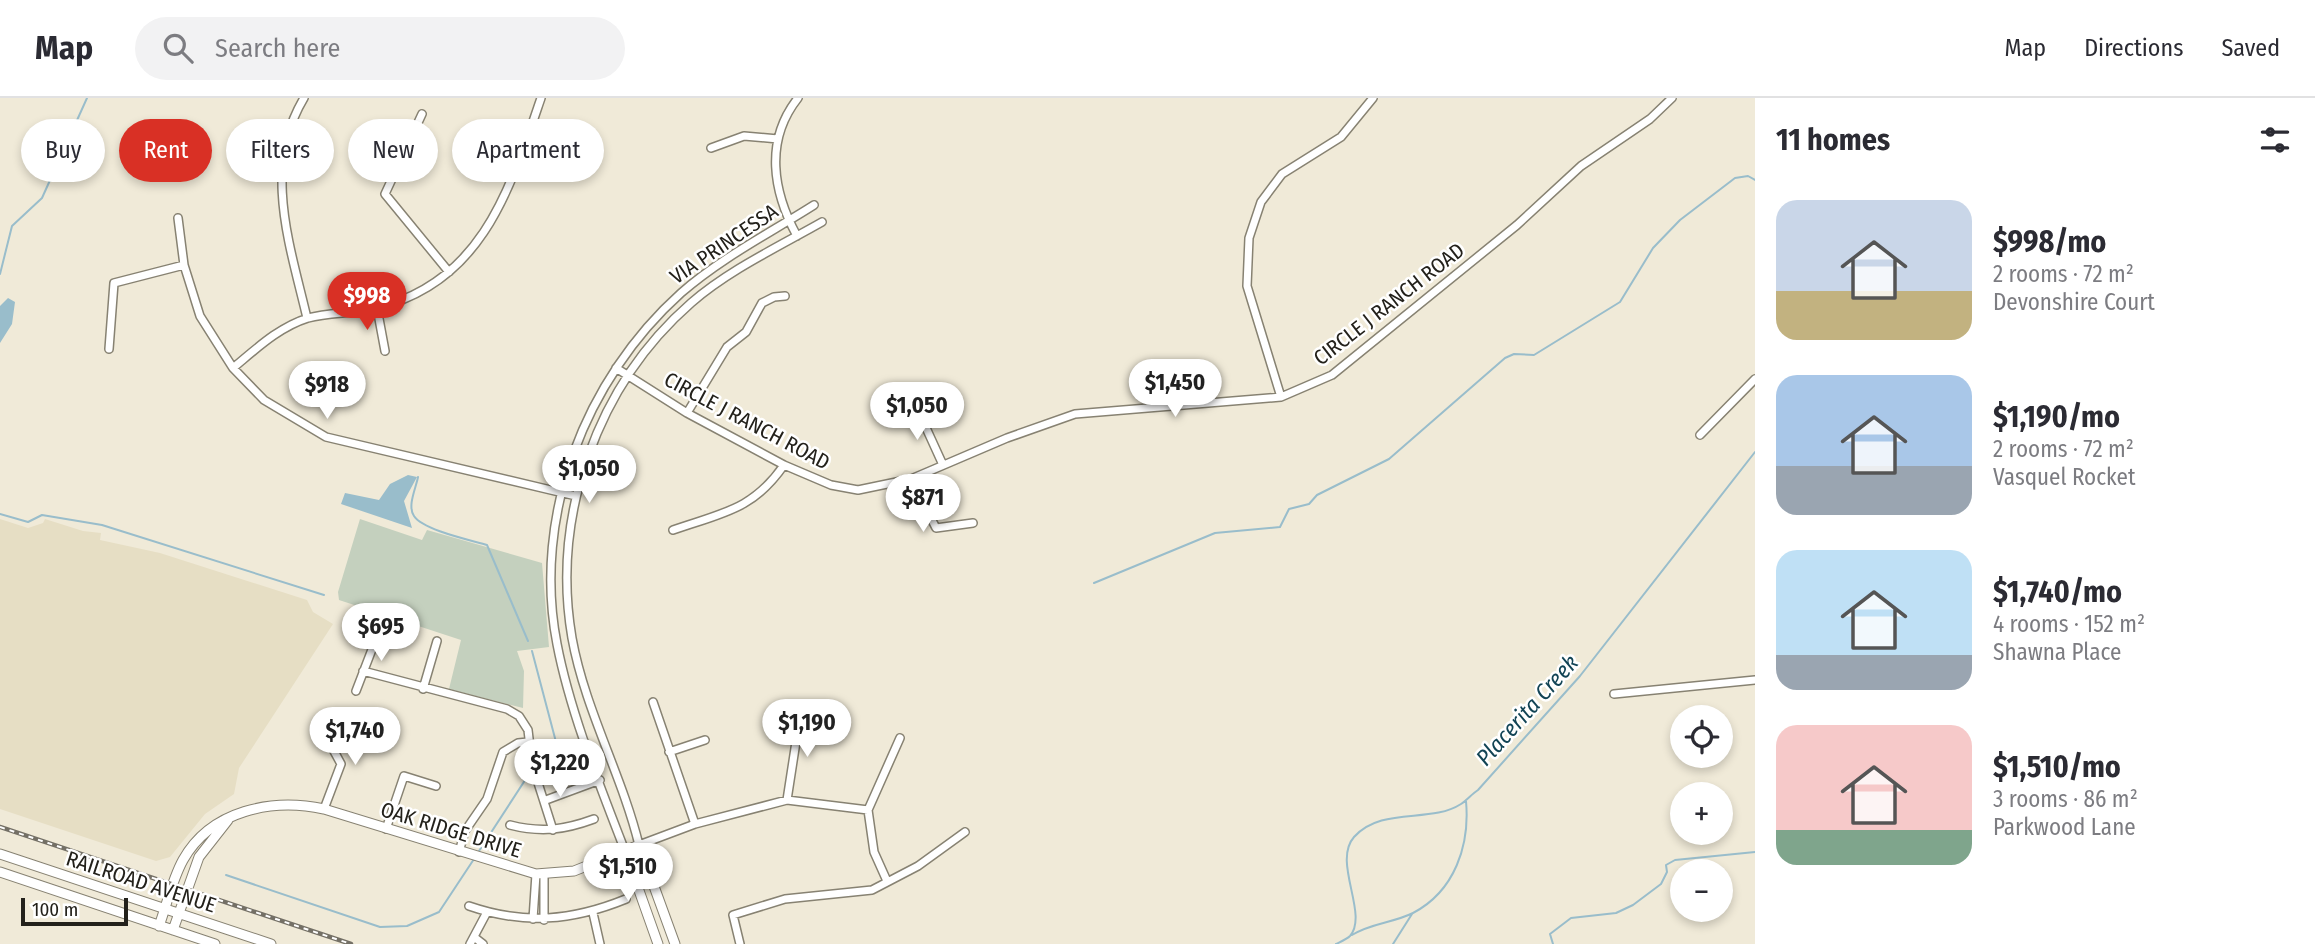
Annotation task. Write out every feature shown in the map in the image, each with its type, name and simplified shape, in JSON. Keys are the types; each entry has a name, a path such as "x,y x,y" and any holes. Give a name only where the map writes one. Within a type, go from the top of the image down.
{"main road":[{"name":"OAK RIDGE DRIVE","path":"159,926 178,873 191,849 213,825 252,809 276,804 324,809 458,852 540,874 574,871 639,845"},
{"path":"173,930 199,857 228,820"},
{"name":"VIA PRINCESSA","path":"639,845 675,944"},
{"name":"VIA PRINCESSA","path":"625,851 658,944"},
{"name":"RAILROAD AVENUE","path":"0,854 271,944"},
{"name":"RAILROAD AVENUE","path":"0,872 215,944"}],"street":[{"path":"304,98 296,112 281,163 282,216 307,318"},
{"path":"233,368 275,334 307,318 377,308 427,290 449,272 487,232 513,180 541,98"},
{"path":"797,236 776,183 778,139 798,98"},
{"path":"1280,397 1247,286 1249,238 1261,202 1282,174 1340,138 1373,98"},
{"name":"CIRCLE J RANCH ROAD","path":"616,368 687,413 783,465 831,485 858,490 911,479 1075,414 1280,397 1332,375 1517,225 1581,166 1650,119 1672,98"},
{"path":"422,114 385,194 449,272"},
{"path":"711,148 744,136 778,139"},
{"name":"VIA PRINCESSA","path":"625,851 564,675 556,641 552,559 562,493 589,416 616,368 663,311 683,291 724,261 814,205"},
{"path":"178,218 184,265 200,316 233,368 264,400 326,437 576,496"},
{"name":"VIA PRINCESSA","path":"639,845 587,694 572,637 567,546 576,496 596,434 628,375 667,326 692,302 732,273 822,222"},
{"path":"109,349 114,283 184,265"},
{"path":"687,413 727,347 746,331 762,303 774,297 785,296"},
{"path":"377,308 384,351"},
{"path":"1700,435 1755,379"},
{"path":"917,408 943,465"},
{"path":"673,530 750,502 769,486 783,465"},
{"path":"911,479 936,528 973,523"},
{"path":"356,691 381,626"},
{"path":"423,689 437,641"},
{"path":"363,671 507,709 524,721 533,764 553,830"},
{"path":"1614,694 1755,680"},
{"path":"653,702 695,824"},
{"path":"787,800 800,716"},
{"path":"322,729 341,764 324,809"},
{"path":"887,881 874,852 868,810 900,738"},
{"path":"669,752 705,740"},
{"path":"458,852 465,831 488,799 503,752 518,743 528,742"},
{"path":"386,829 404,776 436,786"},
{"path":"546,800 600,780"},
{"name":"OAK RIDGE DRIVE","path":"639,845 695,824 787,800 868,810"},
{"path":"510,825 531,830 553,830 594,819"},
{"path":"740,944 733,915 785,899 872,890 918,866 965,832"},
{"path":"533,919 540,874"},
{"path":"540,874 544,920"},
{"path":"468,906 487,912 544,920 593,913 626,899"},
{"path":"483,944 472,940 487,912"},
{"path":"593,913 600,944"}],"shaded area":[{"path":"0,519 28,528 43,523 45,519 83,531 101,533 100,540 160,553 307,600 313,612 333,624 239,768 234,794 205,814 170,857 156,861 0,809"}],"green space":[{"path":"360,519 422,540 427,530 542,563 549,647 517,651 524,671 523,708 449,689 461,640 339,600 338,592"}],"water":[{"path":"8,298 15,302 12,324 0,343 0,306"},
{"path":"408,475 417,477 404,501 412,528 341,504 345,493 379,500 390,484"}],"waterway":[{"path":"0,274 12,226 42,198 87,98"},
{"path":"1094,583 1215,533 1280,527 1289,509 1309,504 1317,495 1389,459 1505,358 1514,354 1534,355 1620,302 1653,248 1680,220 1735,178 1748,176 1755,180"},
{"name":"Placerita Creek","path":"1336,944 1350,936 1355,926 1356,915 1347,860 1348,848 1354,837 1365,828 1392,818 1449,810 1478,790 1580,676 1755,452"},
{"path":"418,477 412,502 414,516 437,530 487,545 528,641"},
{"path":"0,514 28,522 42,515 102,525 324,595"},
{"path":"532,651 556,742 550,756 535,768"},
{"path":"479,851 531,771"},
{"path":"1352,935 1413,913 1428,904 1440,892 1457,865 1462,850 1467,818 1466,801"},
{"path":"1553,944 1550,934 1571,918 1616,913 1633,905 1661,884 1667,872 1666,865 1675,860 1755,852"},
{"path":"226,875 380,927 407,926 439,912 474,859"},
{"path":"1393,944 1412,914"}],"railway":[{"path":"0,827 351,944"}]}
